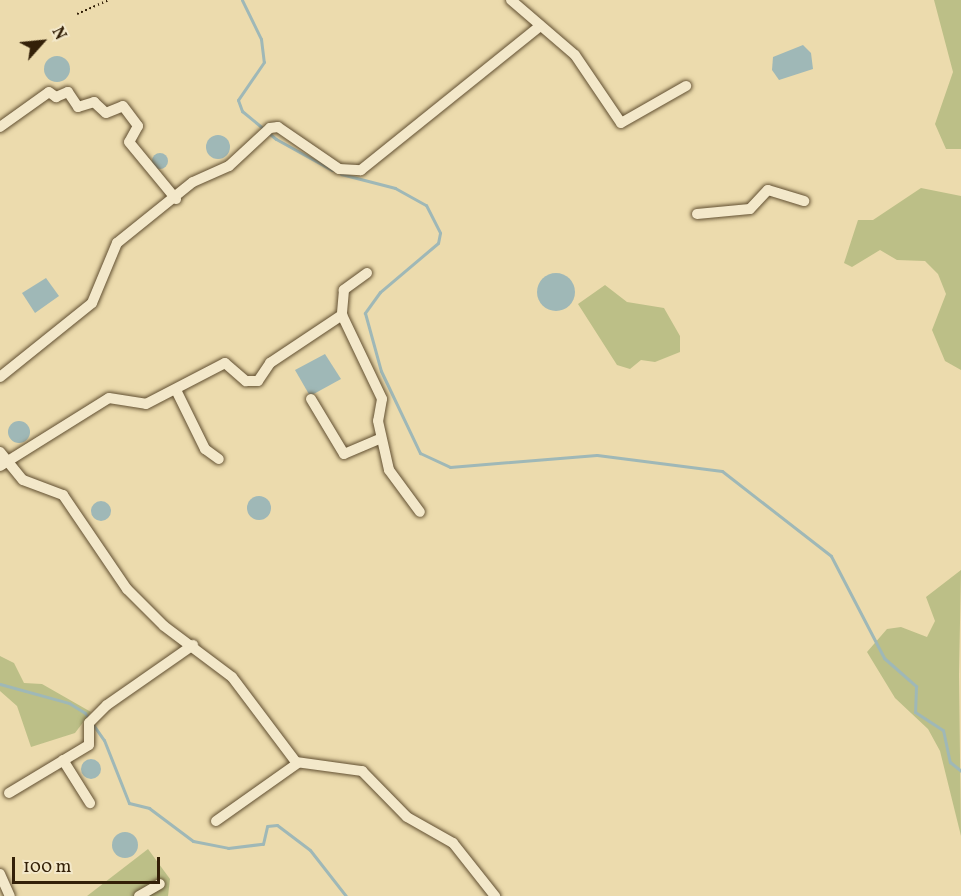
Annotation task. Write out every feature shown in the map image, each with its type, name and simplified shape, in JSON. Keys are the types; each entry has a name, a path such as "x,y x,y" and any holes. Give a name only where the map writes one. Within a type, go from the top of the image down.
{"street":[{"path":"511,0 575,55 621,123 686,86"},
{"path":"0,378 92,303 112,248 201,177 230,166 270,128 278,127 339,169 361,170 540,26"},
{"path":"0,127 49,92 56,97 68,92 78,107 94,102 105,113 123,105 138,126 129,142 176,199"},
{"path":"697,214 750,209 768,190 804,201"},
{"path":"367,273 344,290 342,315 382,399 380,439 389,470 420,512"},
{"path":"4,464 98,402 118,397 139,406 176,390 225,363 246,381 258,381 270,363 342,315"},
{"path":"176,390 205,449 219,459"},
{"path":"311,399 344,454 380,439"},
{"path":"0,452 4,464 34,487 63,495 127,589 164,626 193,645 243,688 298,763"},
{"path":"9,793 89,744 92,720 113,699 193,645"},
{"path":"63,760 90,803"},
{"path":"216,821 298,763 362,771 407,817 453,843 495,896"},
{"path":"0,874 10,896"},
{"path":"139,896 160,884"}],"path":[{"path":"77,14 109,0"}],"green space":[{"path":"934,0 961,0 961,149 946,149 935,124 953,72"},
{"path":"921,188 961,196 961,370 945,361 932,330 946,294 938,274 925,261 897,260 880,250 852,267 844,263 858,220 873,220"},
{"path":"605,285 627,302 664,308 680,336 680,352 655,362 641,360 630,369 617,365 578,304"},
{"path":"961,570 959,675 961,836 940,751 928,729 895,698 867,652 887,629 901,627 927,637 935,621 926,597"},
{"path":"0,656 14,663 24,683 42,684 91,712 75,733 31,747 17,706 0,691"},
{"path":"148,849 170,879 168,896 87,896"}],"water":[{"path":"803,45 811,53 813,69 779,80 772,70 773,57"},
{"path":"57,56 66,60 70,69 66,78 57,82 48,78 44,69 48,60"},
{"path":"218,135 223,136 229,142 229,152 223,158 218,159 213,158 207,152 206,147 207,142 213,136"},
{"path":"160,153 166,155 168,161 166,167 160,169 154,167 152,161 154,155"},
{"path":"556,273 569,279 575,292 569,305 556,311 543,305 537,292 543,279"},
{"path":"46,278 59,296 35,313 22,293"},
{"path":"325,354 341,379 310,396 295,370"},
{"path":"19,421 27,424 30,432 27,440 19,443 11,440 8,432 11,424"},
{"path":"259,496 264,497 270,503 270,513 264,519 259,520 254,519 248,513 247,508 248,503 254,497"},
{"path":"101,501 108,504 111,511 108,518 101,521 94,518 91,511 94,504"},
{"path":"91,759 98,762 101,769 98,776 91,779 84,776 81,769 84,762"},
{"path":"125,832 134,836 138,845 134,854 125,858 116,854 112,845 116,836"}],"waterway":[{"path":"242,0 261,39 264,62 238,100 242,111 276,139 332,170"},
{"path":"341,174 395,188 426,205 440,233 438,243 380,292 365,313 381,371 420,453 450,467 597,455 722,471 831,556 884,658 916,686 915,712 943,730 950,762 961,771"},
{"path":"0,684 69,703 85,713 104,740 129,803 149,808 193,841 228,848 263,844 267,826 277,825 310,850 346,896"}]}
